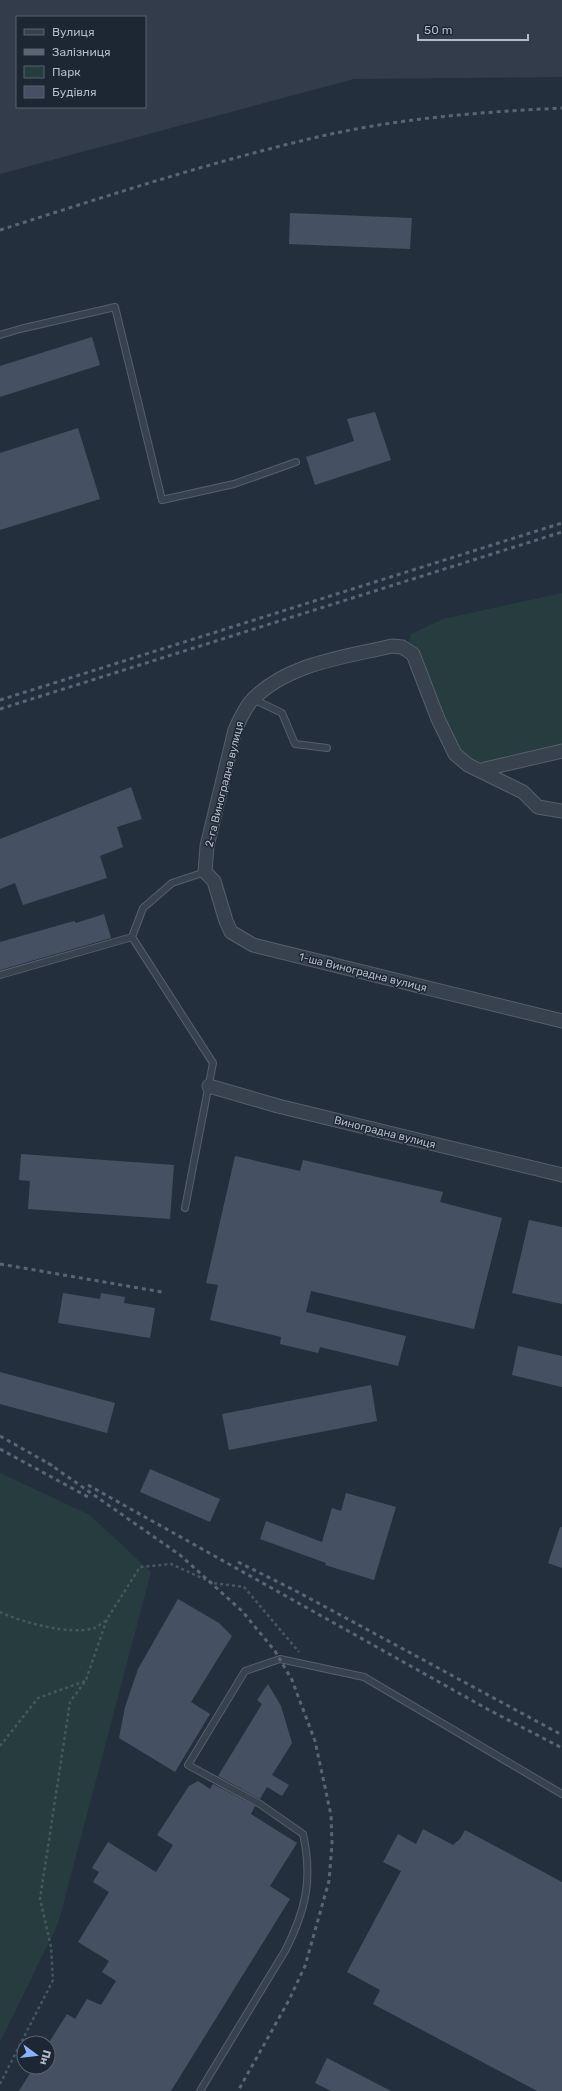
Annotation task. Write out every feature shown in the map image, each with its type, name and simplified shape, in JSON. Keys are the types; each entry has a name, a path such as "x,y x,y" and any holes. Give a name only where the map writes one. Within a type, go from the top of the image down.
{"street":[{"name":"2-га Виноградна вулиця","path":"205,872 208,846 235,730 242,713 253,699 272,684 293,671 392,646 402,647 412,654 438,719 455,754 468,765 523,792 538,807 562,811"},
{"path":"485,769 562,751"},
{"name":"1-ша Виноградна вулиця","path":"205,872 214,880 226,921 231,932 253,944 562,1022"},
{"name":"Виноградна вулиця","path":"209,1086 285,1108 562,1175"}],"lane":[{"path":"0,335 115,307 162,500 234,484 296,462"},
{"path":"253,699 282,713 295,744 327,748"},
{"path":"132,937 143,908 172,883 205,872"},
{"path":"0,975 132,937"},
{"path":"132,937 213,1063 184,1208"},
{"path":"200,2091 297,1927 307,1892 308,1859 304,1834 260,1804 188,1765 245,1672 280,1659 364,1677 562,1794"}],"path":[{"path":"0,2084 53,1980 51,1947 40,1899 70,1702 86,1680 107,1619 140,1567 171,1564 213,1583 244,1587 293,1647 312,1666"},
{"path":"0,1612 11,1618 73,1631 94,1628 107,1619"},
{"path":"0,1746 38,1698 86,1680"}],"shaded area":[{"path":"0,0 562,0 562,77 354,79 0,174"}],"green space":[{"path":"562,593 562,751 485,769 452,754 408,644 411,634 443,619"},
{"path":"0,1473 90,1515 151,1572 58,1924 0,2042"}],"building":[{"path":"290,213 412,218 410,249 289,244"},
{"path":"92,337 100,365 0,397 0,366"},
{"path":"375,412 391,460 315,485 306,457 354,441 347,419"},
{"path":"78,428 100,499 0,530 0,453"},
{"path":"131,787 142,819 117,827 123,847 100,856 107,878 23,905 15,883 0,889 0,839"},
{"path":"104,914 111,938 0,970 0,942 74,921 76,923"},
{"path":"21,1154 174,1165 170,1219 28,1209 30,1181 19,1180"},
{"path":"235,1156 300,1171 303,1160 443,1192 440,1202 502,1218 474,1329 311,1291 306,1312 406,1336 398,1366 320,1347 318,1353 280,1344 281,1337 210,1320 218,1285 206,1283"},
{"path":"529,1220 562,1227 562,1304 512,1293"},
{"path":"63,1293 100,1299 101,1293 125,1297 124,1303 155,1308 150,1338 58,1323"},
{"path":"518,1346 562,1356 562,1387 512,1375"},
{"path":"0,1372 115,1403 107,1433 0,1404"},
{"path":"371,1385 377,1421 229,1450 222,1414"},
{"path":"150,1469 220,1499 210,1522 140,1492"},
{"path":"346,1493 396,1507 374,1580 325,1565 326,1563 260,1539 266,1521 322,1542 332,1508 341,1511"},
{"path":"560,1527 562,1527 562,1568 548,1563"},
{"path":"178,1599 219,1623 232,1636 191,1702 210,1714 175,1772 119,1738 125,1707 138,1669"},
{"path":"268,1684 281,1706 292,1743 272,1775 289,1785 282,1796 267,1787 260,1799 218,1776 262,1704 257,1700"},
{"path":"198,1781 210,1789 213,1784 255,1806 251,1814 297,1843 270,1886 290,1899 171,2091 19,2091 29,2075 56,2075 56,2035 54,2035 67,2014 75,2019 87,1999 101,2005 116,1981 102,1972 109,1961 78,1942 109,1892 93,1882 99,1872 92,1868 108,1842 156,1872 173,1845 157,1835 189,1786"},
{"path":"423,1829 453,1845 460,1839 465,1830 562,1882 562,2091 537,2091 373,2004 380,1990 347,1972 401,1871 383,1862 398,1834 416,1844"},
{"path":"327,2058 391,2091 331,2091 315,2083"}],"railway":[{"path":"0,230 241,156 322,136 411,120 562,108"},
{"path":"0,700 562,523"},
{"path":"0,709 562,532"},
{"path":"0,1264 162,1292"},
{"path":"0,1436 53,1466"},
{"path":"0,1449 90,1498"},
{"path":"48,1463 180,1555 242,1611 275,1651 292,1680 315,1741 331,1815 332,1844 329,1881 305,1966 289,2000 238,2091"},
{"path":"88,1485 489,1710 562,1748"},
{"path":"238,1562 296,1591 562,1735"}]}
